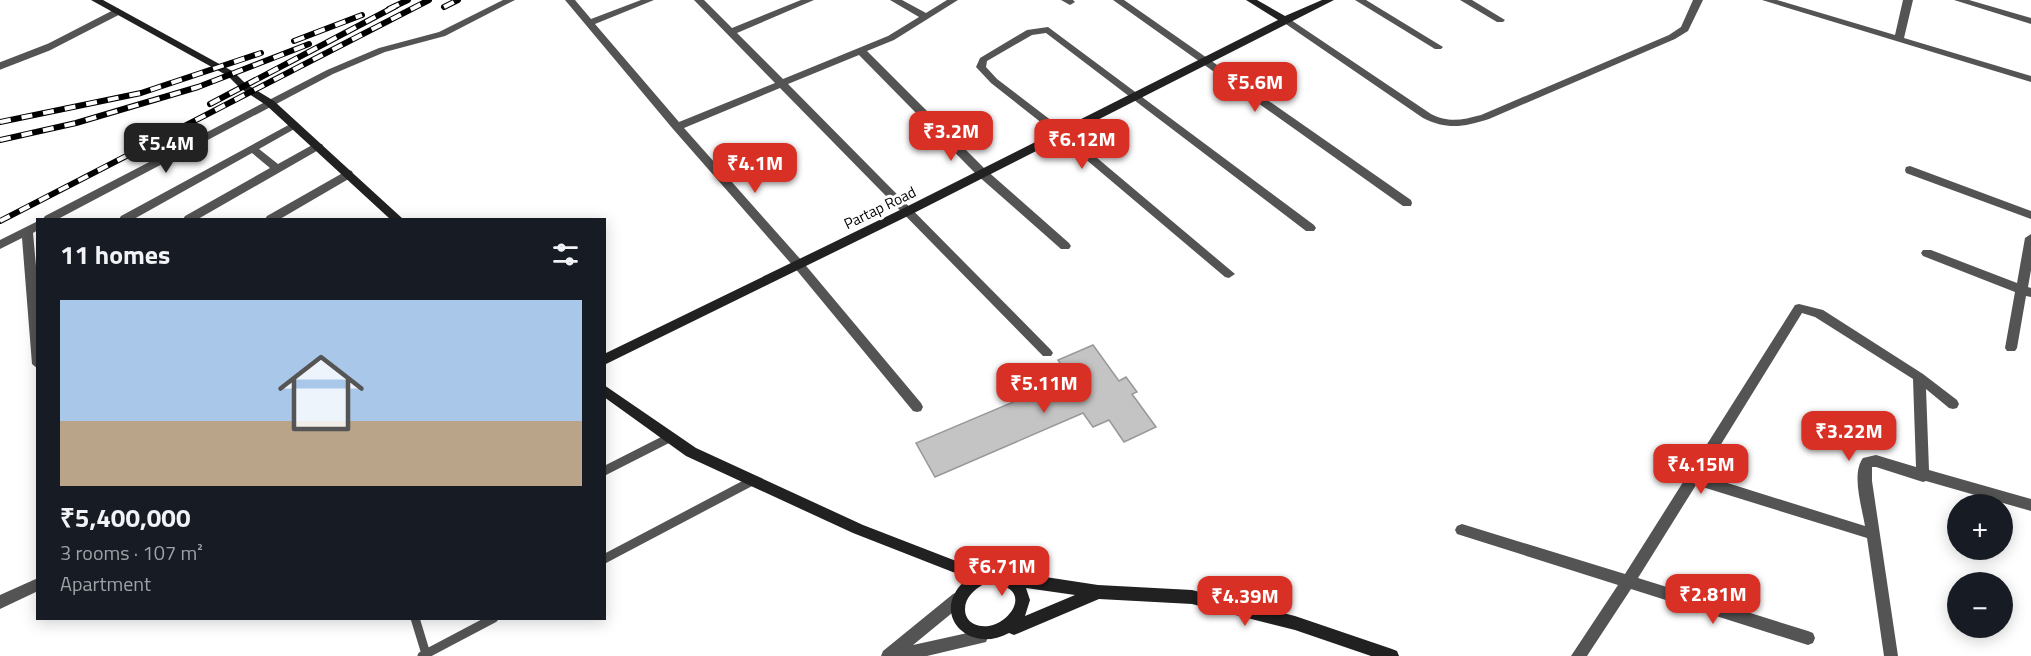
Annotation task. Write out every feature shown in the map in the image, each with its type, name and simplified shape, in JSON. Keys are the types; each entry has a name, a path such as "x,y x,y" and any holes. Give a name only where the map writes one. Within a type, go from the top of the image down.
{"street":[{"path":"96,0 231,74 243,87 270,103 396,218"},
{"path":"51,218 357,59 442,34 510,0"},
{"path":"570,0 677,127 798,264 917,407"},
{"path":"588,23 649,0"},
{"path":"699,0 906,212 1047,352"},
{"path":"730,32 809,0"},
{"path":"895,0 927,16"},
{"path":"677,127 891,38 953,0"},
{"path":"1118,0 1407,203"},
{"path":"1251,0 1285,20 1426,116 1447,125 1456,126 1485,117 1672,37 1685,29 1698,0"},
{"name":"Partap Road","path":"606,359 1329,0"},
{"path":"1360,0 1438,47"},
{"path":"1465,0 1500,20"},
{"path":"1767,0 2031,79"},
{"path":"1899,40 1908,0"},
{"path":"1959,0 2031,21"},
{"path":"1229,274 994,81 981,68 983,60 1030,32 1048,30 1310,228"},
{"path":"861,51 981,172 1065,246"},
{"path":"127,218 294,125"},
{"path":"191,218 318,146"},
{"path":"252,148 278,168"},
{"path":"1910,170 2031,215"},
{"path":"273,218 348,174"},
{"path":"0,245 32,228 36,319"},
{"path":"2012,348 2026,292 2031,238"},
{"path":"1927,253 2026,292"},
{"path":"1578,656 1628,582 1799,308 1818,313 1919,377 1953,404"},
{"path":"1919,377 1923,476"},
{"path":"606,391 692,452 858,529 982,577 999,576 1098,592 1192,597 1295,623 1392,656"},
{"path":"1891,656 1872,534 1865,474 1865,466 1868,462 1876,461 2030,508"},
{"path":"1693,478 1872,534"},
{"path":"1462,530 1808,638"},
{"path":"999,576 1013,584 1022,598 1022,614 1014,628"},
{"path":"888,656 958,599 967,585 982,577"},
{"path":"0,602 36,585"},
{"path":"895,656 981,637 999,636 1098,592"},
{"path":"958,599 958,615 962,622 966,628 981,637"}],"lane":[{"path":"0,66 49,47 117,12"},
{"path":"606,470 671,437"},
{"path":"606,559 753,481"},
{"path":"415,620 424,655 490,620"}],"building":[{"path":"1093,345 1119,381 1126,377 1137,392 1132,394 1156,427 1124,442 1109,420 1093,427 1083,413 935,477 916,443 1070,378 1058,360"}],"railway":[{"path":"389,9 408,0"},
{"path":"0,221 429,0"},
{"path":"444,7 458,0"},
{"path":"210,104 396,6"},
{"path":"294,41 362,15"},
{"path":"0,140 76,123 198,87 309,44"},
{"path":"0,122 141,93 261,53"}]}
